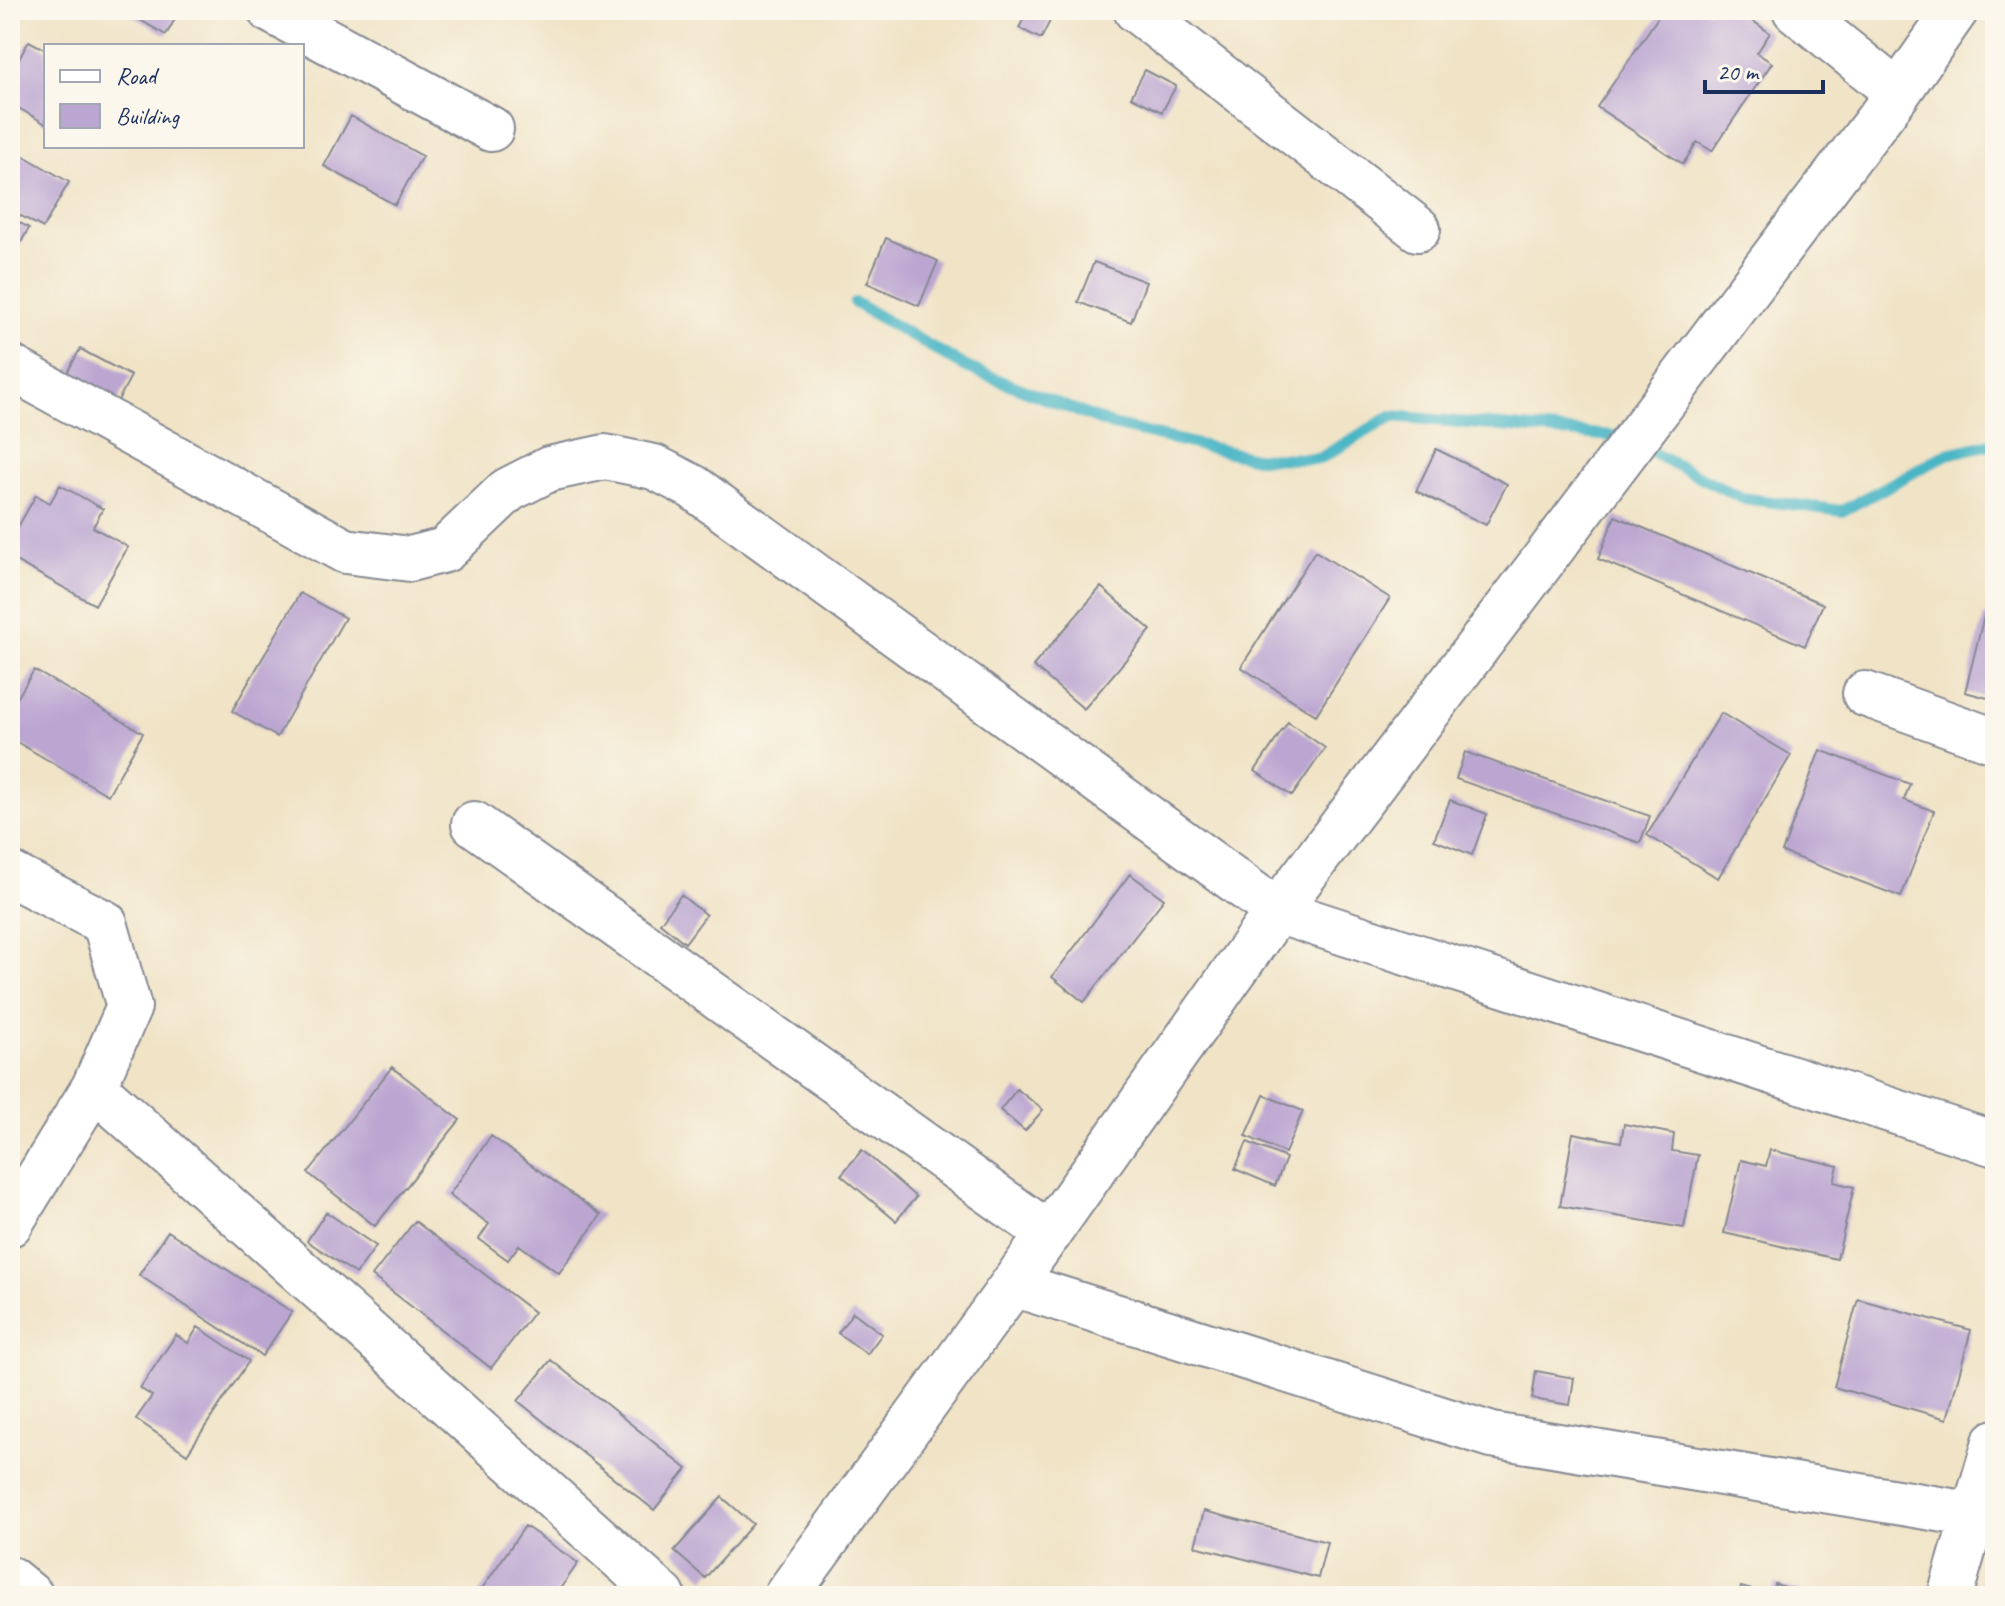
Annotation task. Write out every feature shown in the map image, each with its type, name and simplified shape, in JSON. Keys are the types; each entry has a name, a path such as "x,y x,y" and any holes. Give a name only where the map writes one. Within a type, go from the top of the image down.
{"street":[{"path":"270,10 491,129"},
{"path":"1136,10 1418,229"},
{"path":"1795,10 1898,93"},
{"path":"786,1596 1049,1234 1277,911 1898,93 1956,10"},
{"path":"10,367 345,551 410,559 445,550 476,517 508,490 549,469 605,457 654,467 693,487 1277,911 1995,1144"},
{"path":"1865,694 1995,741"},
{"path":"474,824 1049,1234"},
{"path":"10,874 105,923 129,1007 94,1087 10,1224"},
{"path":"94,1087 663,1596"},
{"path":"1013,1284 1492,1435 1975,1515"},
{"path":"1950,1596 1995,1442"},
{"path":"10,1579 31,1596"}],"building":[{"path":"123,10 180,10 166,35"},
{"path":"606,10 634,10 629,21"},
{"path":"1028,10 1044,10 1053,15 1041,39 1019,28"},
{"path":"1663,10 1737,10 1770,33 1757,53 1772,63 1712,151 1697,142 1683,164 1597,107"},
{"path":"29,41 44,49 44,123 10,103 10,75"},
{"path":"1145,70 1176,86 1162,112 1131,97"},
{"path":"351,116 422,156 395,205 324,166"},
{"path":"10,148 69,182 43,228 10,210"},
{"path":"10,217 29,228 10,262"},
{"path":"886,238 938,261 919,306 867,283"},
{"path":"1094,262 1146,282 1131,322 1078,302"},
{"path":"80,349 131,376 114,408 63,381"},
{"path":"1436,449 1507,484 1486,525 1416,491"},
{"path":"60,485 103,509 93,527 128,547 95,605 10,558 10,541 36,495 50,503"},
{"path":"1615,516 1823,604 1805,646 1598,559"},
{"path":"1315,551 1390,598 1316,715 1241,667"},
{"path":"1101,587 1151,630 1084,709 1033,666"},
{"path":"300,593 345,618 277,737 232,711"},
{"path":"1984,616 1995,619 1995,700 1965,692"},
{"path":"10,649 19,654 10,670"},
{"path":"34,670 143,733 108,795 10,738 10,710"},
{"path":"1721,713 1791,755 1718,878 1647,835"},
{"path":"1288,722 1325,748 1292,796 1255,771"},
{"path":"1820,750 1910,784 1904,800 1934,811 1901,897 1782,852"},
{"path":"1465,752 1650,816 1640,843 1456,779"},
{"path":"1450,800 1487,814 1472,855 1434,840"},
{"path":"1130,874 1164,899 1084,1002 1052,977"},
{"path":"681,895 706,915 685,943 660,923"},
{"path":"392,1067 460,1120 375,1226 308,1173"},
{"path":"1017,1089 1043,1110 1025,1131 1000,1110"},
{"path":"1264,1095 1303,1111 1285,1153 1246,1136"},
{"path":"1624,1124 1674,1134 1672,1151 1698,1155 1684,1228 1560,1206 1573,1133 1621,1142"},
{"path":"491,1136 601,1215 559,1273 519,1245 508,1260 479,1239 489,1224 449,1195"},
{"path":"1247,1142 1286,1158 1275,1186 1235,1169"},
{"path":"862,1150 916,1197 896,1221 841,1175"},
{"path":"1770,1150 1838,1166 1834,1182 1854,1187 1837,1259 1724,1233 1741,1160 1766,1166"},
{"path":"326,1212 376,1246 356,1274 307,1241"},
{"path":"415,1221 534,1312 491,1368 372,1276"},
{"path":"168,1231 292,1312 262,1356 139,1275"},
{"path":"1858,1299 1971,1330 1947,1419 1834,1387"},
{"path":"853,1312 882,1334 867,1354 838,1333"},
{"path":"198,1327 249,1361 187,1454 136,1419 152,1396 140,1388 176,1335 188,1343"},
{"path":"551,1360 687,1469 654,1510 518,1401"},
{"path":"1536,1371 1574,1378 1570,1405 1532,1399"},
{"path":"722,1497 753,1524 705,1578 674,1551"},
{"path":"1204,1511 1327,1542 1318,1578 1195,1546"},
{"path":"525,1526 578,1563 555,1596 477,1596"},
{"path":"1775,1584 1814,1595 1814,1596 1772,1596"},
{"path":"1741,1587 1770,1595 1770,1596 1739,1596"}],"waterway":[{"path":"855,303 966,367 1112,425 1255,458 1319,459 1392,416 1623,437"},
{"path":"1639,446 1742,498 1842,511 1947,454 1995,443"}]}
